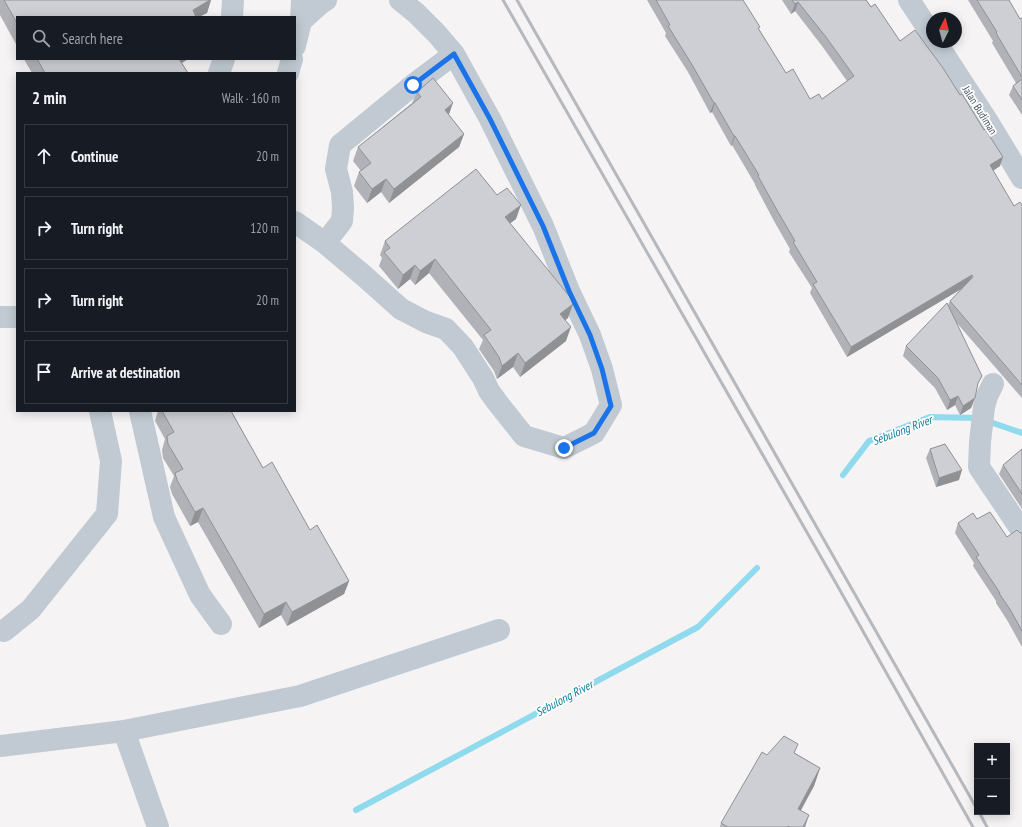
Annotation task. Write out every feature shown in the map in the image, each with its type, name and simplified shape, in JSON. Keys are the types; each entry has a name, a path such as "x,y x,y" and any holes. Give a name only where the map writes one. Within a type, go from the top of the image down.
{"street":[{"path":"232,16 233,0"},
{"path":"296,41 302,10 326,0"},
{"path":"296,223 325,243 401,309 426,322 446,329 463,347 483,378 489,391 524,436 564,448 594,433 611,406 602,369 590,335 569,291 543,226 490,119 454,54 421,18 400,0"},
{"path":"909,0 926,26"},
{"name":"Jalan Budiman","path":"940,48 1022,178"},
{"path":"325,243 342,221 342,192 336,169 340,145 413,85 454,54"},
{"path":"219,72 224,60"},
{"path":"288,72 292,60"},
{"path":"0,317 16,317"},
{"path":"993,384 987,396 984,407 979,467 1022,531"},
{"path":"4,631 31,609 107,514 112,461 100,412"},
{"path":"140,412 164,517 200,595 221,624"},
{"path":"0,746 124,731 300,696 499,630"},
{"path":"124,731 158,827"}],"building":[{"path":"4,0 210,0 193,10 196,16 16,16 16,21"},
{"path":"656,0 743,0 760,27 758,28 786,73 793,69 810,99 819,94 822,99 854,76 826,37 798,2 795,4 792,0 866,0 871,7 875,4 900,41 915,30 926,45 926,48 928,48 943,68 960,95 962,94 1003,157 990,165 1014,206 1020,202 1022,205 1022,385 950,301 973,277 972,275 851,347 813,284 817,282 793,242 795,241 758,176 759,175 668,26 670,25"},
{"path":"977,0 1009,0 1020,19 1022,18 1022,77 996,33 997,32"},
{"path":"38,60 180,60 187,72 44,72"},
{"path":"433,78 453,103 445,110 464,134 394,189 386,179 372,189 359,172 371,163 358,147 421,97 417,92"},
{"path":"1022,79 1022,100 1013,86"},
{"path":"476,169 497,195 507,188 521,205 505,217 570,297 573,304 560,314 571,327 525,363 518,353 502,366 499,357 484,335 491,330 435,259 420,271 415,265 403,275 384,252 390,248 385,241"},
{"path":"947,303 982,376 978,383 975,398 963,406 958,396 950,400 938,378 906,346"},
{"path":"163,412 232,412 263,468 272,462 310,530 317,525 349,581 292,612 286,602 264,614 203,508 195,512 177,480 175,473 183,469 168,444 167,436 174,432"},
{"path":"945,444 962,470 939,478 930,449"},
{"path":"1022,449 1022,494 1003,465"},
{"path":"990,512 1007,537 1017,530 1022,533 1022,631 1000,593 976,557 979,555 958,523 973,513 977,519"},
{"path":"784,736 798,744 794,753 820,768 798,809 809,815 803,827 728,827 721,823 762,752 767,755"}],"waterway":[{"name":"Sebulong River","path":"843,475 869,441 930,417 978,418"},
{"name":"Sebulong River","path":"987,421 1022,433"},
{"name":"Sebulong River","path":"356,810 698,627 757,568"}],"railway":[{"path":"503,0 837,585 973,827"},
{"path":"517,0 974,804"},
{"path":"981,815 987,827"}],"route":[{"path":"413,85 454,54 490,119 543,226 569,291 590,335 602,369 611,406 594,433 564,448"}]}
